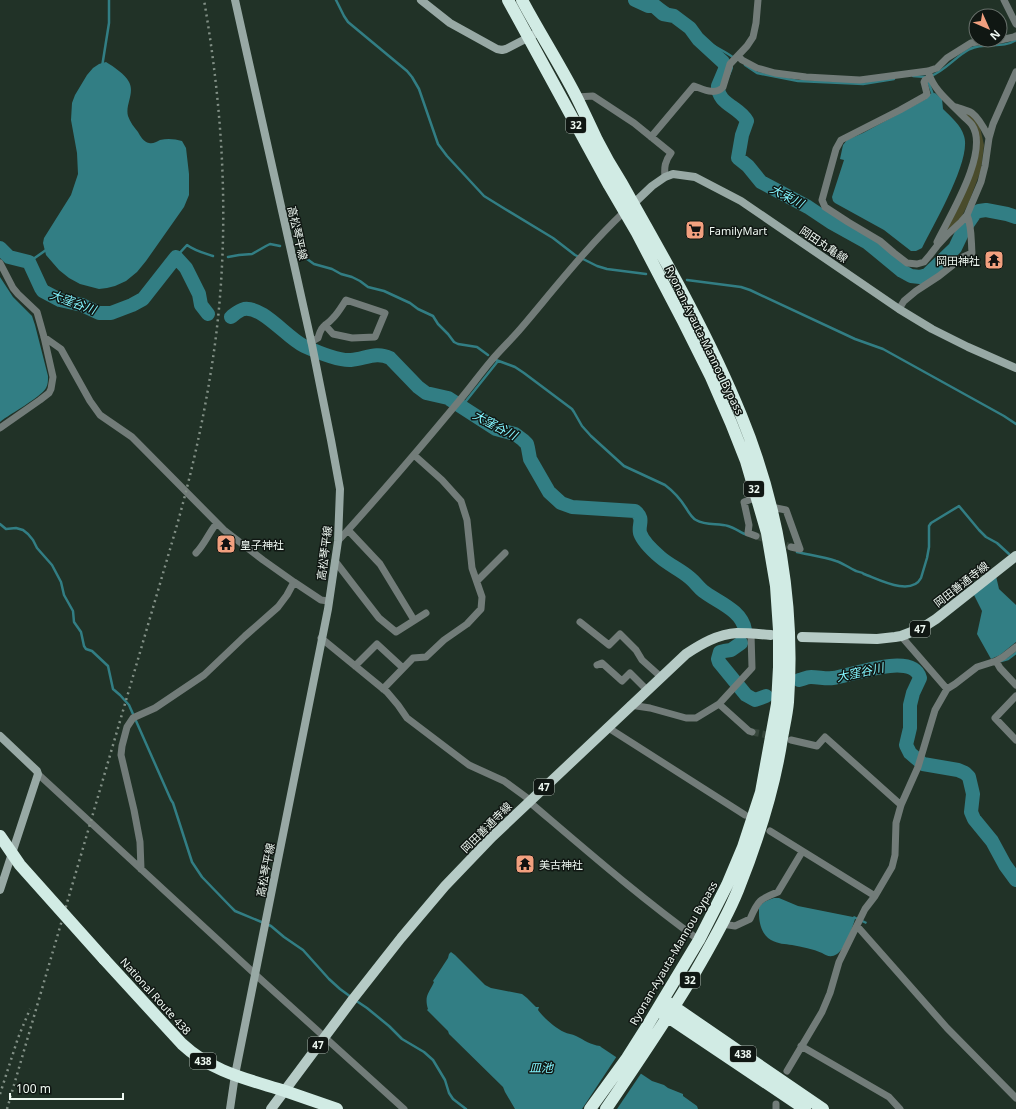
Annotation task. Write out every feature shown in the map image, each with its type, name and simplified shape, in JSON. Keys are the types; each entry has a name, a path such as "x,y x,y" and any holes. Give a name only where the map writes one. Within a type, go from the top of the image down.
{"highway":[{"name":"Ryonan-Ayauta-Mannou Bypass","path":"508,0 605,179 628,208 694,314 722,372 741,416 771,507 777,532 786,593 789,630 787,705 779,760 770,797 738,892 722,924 671,1012 632,1061 590,1109"},
{"name":"Ryonan-Ayauta-Mannou Bypass","path":"522,0 577,97 628,208 637,233 683,321 731,423 746,461 767,533 776,586 779,630 777,704 761,792 753,821 727,885 698,940 660,1005 606,1109"},
{"name":"National Route 438","path":"0,836 20,865 161,1022 192,1053 204,1062 235,1076 337,1109"},
{"name":"438","path":"660,1005 823,1109"},
{"name":"438","path":"671,1012 805,1109"}],"main road":[{"name":"高松琴平線","path":"230,1109 235,1076 322,638 338,541 340,489 312,347 235,0"},
{"path":"421,0 450,23 497,49 506,49 539,32"},
{"name":"岡田丸亀線","path":"665,177 673,174 694,176 742,201 899,309 932,329 1016,368"},
{"path":"628,208 652,186 665,177"},
{"name":"岡田善通寺線","path":"802,637 877,639 901,636 922,628 936,619 1016,557"},
{"name":"岡田善通寺線","path":"271,1109 324,1036 401,938 445,886 492,837 607,727 686,654 699,645 710,640 736,633 771,635"},
{"path":"0,736 37,771 38,774 0,890"}],"street":[{"path":"651,137 694,86 718,91 723,87 730,64 747,46 753,37 758,0"},
{"path":"1004,0 1016,24"},
{"path":"968,45 947,58 928,76 924,82 927,94 925,96 841,140 836,149 822,200 825,206 880,241 908,263 917,264 924,262 948,234 968,217"},
{"path":"736,58 757,68 775,73 806,77 860,80 928,76"},
{"path":"899,309 904,301 916,291 939,276 963,257 972,253 968,217 986,166 989,138 995,116 1016,72"},
{"path":"928,76 934,88 954,106 972,126 976,141 976,150 971,172 963,191 936,243 937,246"},
{"path":"577,97 593,96 634,122 670,153 664,168 665,177"},
{"path":"954,106 971,113 984,127 989,138"},
{"path":"338,541 414,455 491,361 580,258 628,208"},
{"path":"0,263 13,288 37,312 53,377 49,393 0,428"},
{"path":"312,347 318,338 321,328 325,325 333,319 346,300 385,313 375,337 352,338 333,334 325,325"},
{"path":"44,337 61,349 90,401 100,415 132,437 224,530 294,582 321,600 328,601"},
{"path":"383,690 413,658 426,657 444,640 467,624 481,609 482,597 472,568 467,520 461,501 442,480 414,455"},
{"path":"756,536 748,533 749,525 744,502 757,497"},
{"path":"771,507 786,510 800,548 791,547"},
{"path":"196,553 202,547 212,528 217,522"},
{"path":"348,530 380,564 414,620"},
{"path":"476,581 505,553"},
{"path":"335,561 379,618 396,632 426,613"},
{"path":"141,869 140,842 121,755 127,727 134,717 155,708 204,675 245,636 278,608 294,582"},
{"path":"580,622 609,645 620,634 636,650 642,660 661,677"},
{"path":"630,706 650,708 686,718 696,718 719,704 740,683 752,668 751,634"},
{"path":"901,636 947,689"},
{"path":"322,638 383,690 398,705 407,718 469,765 504,781 530,800 532,806 676,924 698,940"},
{"path":"355,666 377,644 404,668"},
{"path":"787,1071 822,1012 830,994 839,962 865,909 875,896 892,867 895,855 896,823 901,805 918,767 935,710 947,689 977,667 1003,658 1016,647"},
{"path":"996,661 1000,668 1016,685"},
{"path":"597,665 602,663 622,681 630,673 647,690"},
{"path":"1016,696 995,718 1016,740"},
{"path":"719,704 752,732"},
{"path":"607,727 745,815"},
{"path":"791,740 817,746 825,737 901,805"},
{"path":"38,774 404,1109"},
{"path":"770,831 875,896"},
{"path":"722,924 735,926 750,918 759,901 764,897 778,892 802,852"},
{"path":"859,922 947,1028 1016,1098"},
{"path":"801,1046 889,1097 900,1109"}],"green space":[{"path":"961,111 970,114 980,127 984,145 981,170 969,202 960,220 940,239 970,179 979,139"}],"water":[{"path":"106,62 122,73 131,86 131,95 127,112 132,124 142,139 150,143 166,139 182,141 186,148 189,174 189,195 184,207 137,272 126,281 115,286 99,289 80,284 59,270 46,255 43,243 44,238 71,195 78,174 77,153 71,120 72,103 87,75 93,68"},
{"path":"935,93 942,99 943,109 961,128 965,146 957,175 935,224 922,248 916,251 911,251 884,230 835,203 832,197 844,160 840,159 843,145 847,140 926,99 930,94"},
{"path":"0,277 13,297 32,316 48,381 43,392 0,422"},
{"path":"996,576 999,589 1016,605 1016,642 1000,655 991,659 977,634 982,611 973,593"},
{"path":"774,898 779,898 798,906 854,916 867,922 866,924 855,919 843,948 835,955 827,956 811,949 776,942 765,935 760,925 759,908 763,903"},
{"name":"皿池","path":"451,952 485,985 491,988 522,994 536,1007 539,1007 538,1010 540,1013 557,1028 600,1046 652,1081 683,1094 683,1096 697,1106 698,1109 515,1109 503,1087 449,1034 448,1031 427,1010 427,998 434,982 433,981"}],"pier":[{"path":"617,1056 642,1072 617,1109 582,1109"}],"waterway":[{"path":"102,67 109,23 109,0"},
{"path":"336,0 348,22 407,71 412,77 419,89 438,144 447,156 484,196 553,238 575,255 597,266 607,269 646,274"},
{"name":"大束川","path":"635,0 648,6 654,6 663,14 674,16 690,28 698,39 723,62 726,67 718,86 721,97 744,116 747,121 742,135 738,158 748,166 761,182 808,207 832,223 868,243 902,271 911,276 920,277 927,275 955,248 964,229 975,213 979,211 986,210 1016,217"},
{"name":"大束川","path":"657,0 688,22 705,40 734,58"},
{"path":"931,76 970,49 982,46 1011,43 1016,40"},
{"path":"745,65 757,73 798,81 863,84 894,79"},
{"path":"913,76 926,77"},
{"path":"928,81 933,95"},
{"path":"228,257 252,254 270,244 280,246"},
{"path":"176,257 187,245 213,256"},
{"name":"大窪谷川","path":"0,248 9,257 29,262 43,291 60,300 82,305 99,313 111,313 143,299 176,257 186,268 199,294 201,305 208,314"},
{"path":"29,262 46,250"},
{"path":"300,254 314,264 352,277 368,287 384,291 410,303 418,309 433,316 454,342 477,347 488,355"},
{"path":"687,280 741,287 750,290 855,339 883,349 1016,424"},
{"name":"大窪谷川","path":"231,317 244,309 251,309 259,312 275,323 297,342 333,357 351,360 380,355 390,358 418,387 426,393 448,398 496,429 515,434 527,444 530,459 549,492 561,503 572,507 635,511 640,517 640,533 648,546 664,560 683,572 703,591 734,612 743,623 745,630"},
{"path":"496,360 515,367 572,409 582,426 591,436 624,466 665,485 679,499 695,519 704,523 728,526 747,535"},
{"path":"462,406 498,361"},
{"path":"797,552 839,562 856,571 894,585 910,586 921,578 929,547 929,526 931,523 959,506 986,537 997,543 1009,554"},
{"path":"0,524 6,529 16,528 23,530 33,540 37,548 52,565 61,582 64,595 73,611 74,622 81,632 84,646 86,649 92,651 108,666 113,689 129,705 173,803 192,862 202,877 235,911 271,926 303,950 329,979 351,997"},
{"name":"大窪谷川","path":"741,643 731,650 720,652 718,659 719,662 746,695 755,700 766,696"},
{"path":"1001,661 1008,659 1016,653"},
{"name":"大窪谷川","path":"799,680 810,677 833,678 881,667 906,666 915,670 920,678 913,693 910,705 910,728 906,745 910,753 923,764 958,770 965,773 969,777 973,794 971,812 974,819 992,841 1005,865 1016,880"},
{"path":"355,1000 389,1026 402,1039 424,1052 433,1060 445,1080 449,1093 453,1099 466,1109"}],"tunnel":[{"path":"756,536 791,547"},
{"path":"752,732 773,736"}],"railway":[{"path":"7,1109 179,518 204,414 217,325 223,232 221,139 217,92 204,0"},
{"path":"0,1094 18,1038 30,1009"}],"place":[{"name":"FamilyMart","path":"695,230"},
{"name":"岡田神社","path":"994,260"},
{"name":"皇子神社","path":"226,544"},
{"name":"美古神社","path":"525,864"}]}
